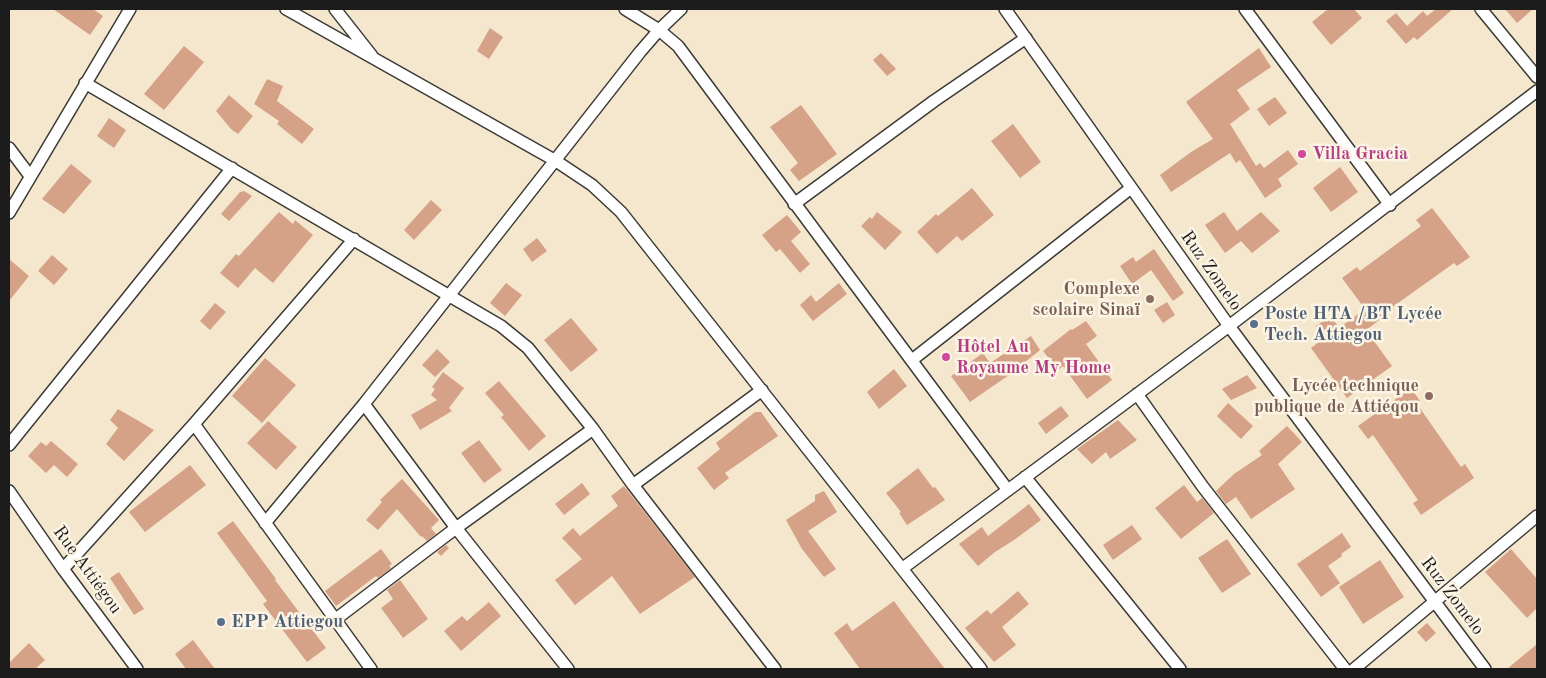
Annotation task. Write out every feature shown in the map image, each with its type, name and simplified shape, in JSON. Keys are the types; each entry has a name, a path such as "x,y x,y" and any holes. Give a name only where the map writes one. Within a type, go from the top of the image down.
{"street":[{"path":"9,213 129,9"},
{"path":"286,9 556,162 592,185 621,212 981,669"},
{"path":"335,9 376,61"},
{"path":"625,9 659,30 678,46 1008,489"},
{"path":"265,523 364,404 659,30 681,9"},
{"name":"Ruz Zomelo","path":"1005,9 1228,326 1485,669"},
{"path":"1244,9 1390,205"},
{"path":"1481,9 1537,77"},
{"path":"794,204 934,101 1026,38"},
{"path":"85,83 501,326 528,348 593,428 633,485 775,669"},
{"path":"902,568 1390,205 1537,91"},
{"path":"9,148 30,176"},
{"path":"9,445 232,168"},
{"path":"912,360 1131,188"},
{"path":"63,569 194,424 354,239"},
{"path":"633,485 762,390"},
{"path":"1137,394 1203,487 1345,669"},
{"path":"364,404 456,528 568,669"},
{"path":"194,424 371,669"},
{"path":"336,619 593,428"},
{"path":"1025,477 1180,669"},
{"name":"Rue Attiégou","path":"9,492 137,669"},
{"path":"1354,669 1537,516"}],"building":[{"path":"53,9 93,9 103,16 90,35"},
{"path":"1328,9 1354,9 1362,18 1331,45 1312,22"},
{"path":"1436,9 1453,9 1417,40 1414,37 1406,44 1386,21 1396,13 1407,26 1423,11 1427,16"},
{"path":"1505,9 1533,9 1517,23"},
{"path":"490,28 503,37 489,59 477,51"},
{"path":"184,46 204,62 164,110 144,94"},
{"path":"1259,48 1271,67 1237,90 1250,109 1230,124 1256,166 1260,163 1264,168 1288,150 1298,164 1278,179 1282,186 1265,198 1240,160 1236,163 1230,153 1171,192 1160,175 1191,152 1213,139 1186,102"},
{"path":"881,53 896,69 887,76 873,60"},
{"path":"267,79 283,86 277,101 314,129 302,144 277,124 279,121 254,104"},
{"path":"229,95 253,116 238,134 231,129 216,111"},
{"path":"1275,97 1287,113 1269,126 1257,109"},
{"path":"801,105 837,154 799,181 790,170 798,163 770,127"},
{"path":"109,118 126,130 114,148 97,136"},
{"path":"1013,124 1041,162 1020,178 991,141"},
{"path":"71,164 92,181 64,214 42,199"},
{"path":"1340,167 1358,192 1331,212 1313,188"},
{"path":"972,188 994,215 962,241 957,236 937,254 917,232 936,214 938,216"},
{"path":"244,191 252,196 229,221 221,214 240,192"},
{"path":"431,200 442,210 414,240 404,230"},
{"path":"1432,208 1470,257 1457,266 1454,263 1391,308 1393,310 1366,330 1392,366 1347,398 1311,348 1324,338 1316,326 1331,316 1339,328 1365,309 1342,278 1357,267 1360,271 1421,226 1416,220"},
{"path":"279,212 293,224 295,220 313,235 273,283 255,268 238,288 220,273 236,254 239,256"},
{"path":"877,212 902,232 885,250 861,226 870,217 872,219"},
{"path":"1224,212 1237,231 1261,212 1280,231 1252,253 1241,241 1225,253 1205,225"},
{"path":"787,215 801,232 791,241 810,264 800,273 780,249 776,252 762,235"},
{"path":"537,238 547,251 532,262 523,249"},
{"path":"1154,249 1184,293 1173,301 1151,270 1132,284 1120,266 1133,257 1136,262"},
{"path":"52,255 68,269 54,285 38,271"},
{"path":"9,259 29,276 9,301"},
{"path":"506,283 522,295 505,316 490,303"},
{"path":"839,283 847,294 813,321 800,305 811,295 816,302"},
{"path":"1167,302 1175,315 1163,323 1154,310"},
{"path":"215,303 226,312 210,330 200,321"},
{"path":"571,318 598,350 571,372 544,340"},
{"path":"1086,321 1097,336 1086,344 1112,380 1087,399 1063,366 1058,370 1043,351 1071,329"},
{"path":"1031,336 1040,350 1009,375 970,402 951,376 983,353 990,363"},
{"path":"437,349 450,362 435,377 422,365"},
{"path":"265,358 296,385 262,423 232,396"},
{"path":"894,369 907,386 879,409 867,392"},
{"path":"443,372 464,388 449,408 452,411 420,430 411,415 437,400 431,395 435,389 432,387"},
{"path":"1247,375 1257,388 1231,400 1222,389"},
{"path":"499,381 546,436 529,451 501,417 504,415 485,393"},
{"path":"1411,388 1420,401 1417,404 1461,467 1465,464 1474,478 1421,515 1413,503 1418,500 1373,435 1368,439 1358,426"},
{"path":"1228,403 1253,426 1241,439 1217,416"},
{"path":"1061,406 1069,416 1046,434 1038,423"},
{"path":"118,409 154,430 124,461 106,444 118,428 110,420"},
{"path":"755,412 761,412 778,436 725,473 729,478 714,490 697,468 720,449 716,443"},
{"path":"1118,420 1137,440 1110,459 1106,452 1092,464 1077,449"},
{"path":"268,421 297,447 276,470 247,443"},
{"path":"1287,426 1302,442 1278,464 1295,489 1251,519 1236,497 1226,504 1216,491 1234,474 1262,455 1259,451"},
{"path":"479,440 502,470 484,483 461,453"},
{"path":"51,441 78,464 67,477 54,465 46,473 28,456 41,442 46,446"},
{"path":"190,465 206,485 145,532 129,512"},
{"path":"918,468 945,500 907,525 899,513 901,512 886,493"},
{"path":"402,479 439,520 431,528 436,534 427,541 421,537 397,509 378,530 366,520 382,502 380,500"},
{"path":"582,483 590,494 564,515 555,504"},
{"path":"1184,485 1197,502 1202,498 1214,513 1181,539 1155,508"},
{"path":"624,486 695,577 640,614 612,576 575,605 555,580 582,559 562,538 573,528 580,536 618,506 611,496"},
{"path":"824,491 837,512 808,531 836,569 824,577 802,549 786,520 815,501 815,495"},
{"path":"1029,504 1041,520 978,566 959,544 982,527 988,536"},
{"path":"233,521 326,648 307,662 263,604 267,601 217,533"},
{"path":"1132,525 1142,539 1113,560 1103,545"},
{"path":"1342,533 1351,547 1328,566 1340,583 1321,597 1297,564"},
{"path":"1227,539 1251,574 1222,593 1198,558"},
{"path":"446,545 449,548 441,556 437,552"},
{"path":"381,549 392,564 389,566 391,568 378,578 376,576 336,606 325,591"},
{"path":"1511,549 1537,579 1537,608 1527,618 1485,572"},
{"path":"1380,560 1404,597 1363,624 1339,587"},
{"path":"119,572 144,609 134,615 110,578"},
{"path":"400,580 428,619 403,638 381,608 393,599 387,590"},
{"path":"1018,591 1029,604 1002,627 1016,645 994,662 965,628 987,610 991,614"},
{"path":"894,601 945,669 860,669 834,633 847,623 852,631"},
{"path":"489,602 501,616 461,651 444,631 462,616 467,621"},
{"path":"1427,623 1436,633 1426,642 1417,632"},
{"path":"193,640 215,669 186,669 175,654"},
{"path":"29,643 45,660 35,669 9,669 9,663"},
{"path":"1537,644 1537,669 1507,669"}],"place":[{"name":"Villa Gracia","path":"1302,154"},
{"name":"Complexe scolaire Sinaï","path":"1150,299"},
{"name":"Poste HTA /BT Lycée Tech. Attiegou","path":"1254,324"},
{"name":"Hôtel Au Royaume My Home","path":"946,357"},
{"name":"Lycée technique publique de Attiéqou","path":"1429,396"},
{"name":"EPP Attiegou","path":"221,622"}]}
